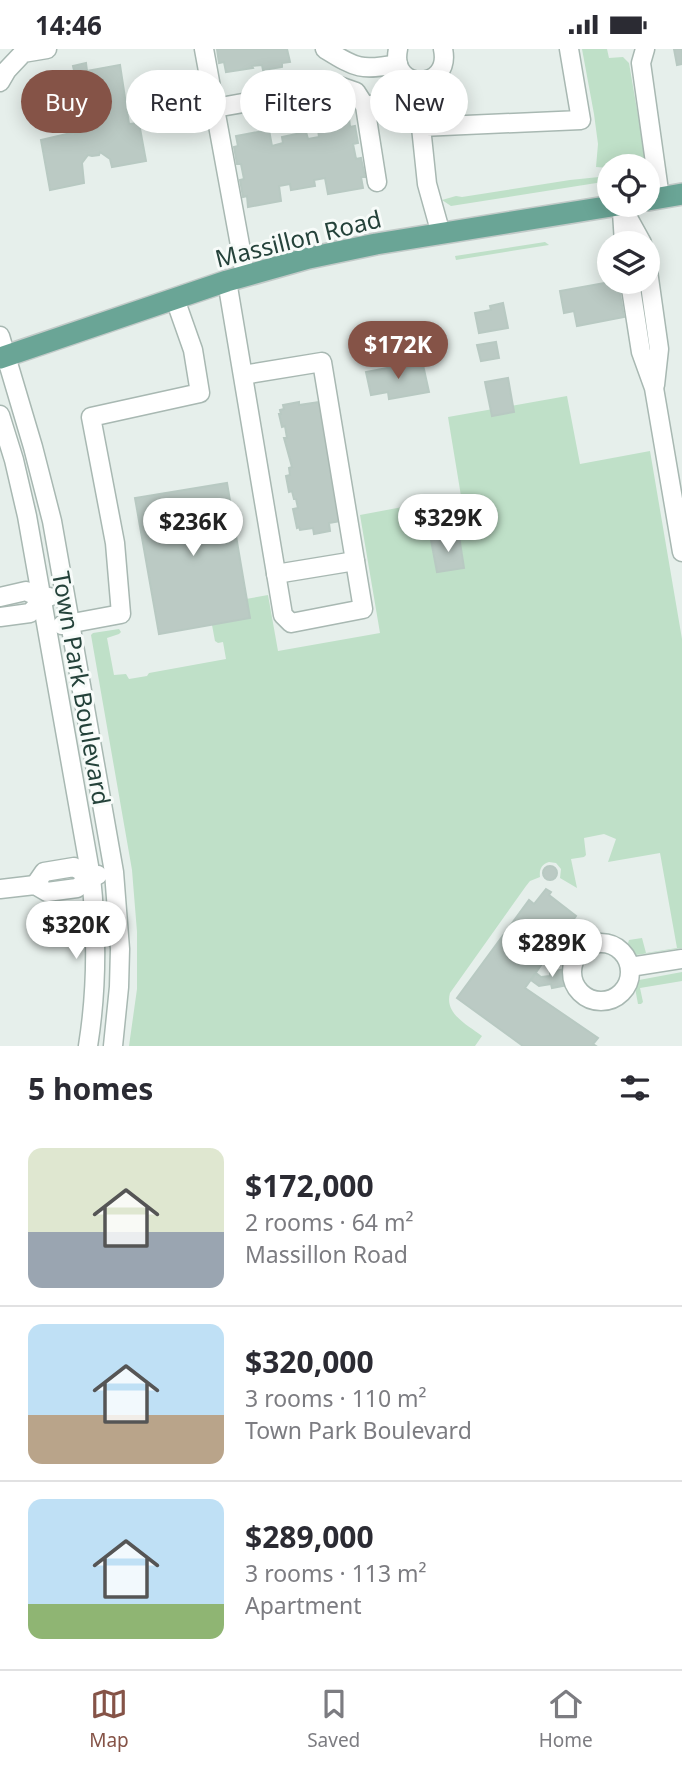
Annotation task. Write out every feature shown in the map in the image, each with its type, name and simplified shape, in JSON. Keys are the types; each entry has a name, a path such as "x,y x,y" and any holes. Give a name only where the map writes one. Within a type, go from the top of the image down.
{"main road":[{"path":"660,198 682,194"},
{"name":"Massillon Road","path":"2,350 309,258 597,209"}],"street":[{"path":"0,82 23,51 47,49"},
{"path":"204,49 208,70"},
{"path":"325,49 354,67 376,68 398,56"},
{"path":"441,70 443,49"},
{"path":"468,125 580,120 569,49"},
{"path":"645,49 641,63 650,154"},
{"path":"226,106 339,86 356,92 365,106 377,182"},
{"path":"365,106 370,105"},
{"path":"218,133 236,279 243,375 283,615 291,623 363,609 322,362 243,375"},
{"path":"422,133 427,184 441,234"},
{"path":"632,294 641,352 654,388 682,552"},
{"path":"652,294 660,349 654,388"},
{"path":"47,627 121,614 115,543 91,417 200,393 193,350 175,299"},
{"name":"Town Park Boulevard","path":"2,350 45,492 66,594 114,872 120,959 113,1046"},
{"name":"Town Park Boulevard","path":"0,415 21,487 91,877 95,974 88,1046"},
{"path":"276,574 355,561"},
{"path":"0,597 26,591 43,599"},
{"path":"0,617 30,613 43,599 66,594"},
{"path":"0,889 35,885 44,872 74,867 91,877 114,872"},
{"path":"630,967 682,959"}],"green space":[{"path":"582,49 607,49 609,58 623,57 629,63 645,154 597,154 594,114"},
{"path":"597,177 597,183 451,206 442,200 456,196"},
{"path":"545,242 549,245 456,260 455,256"},
{"path":"567,396 580,464 650,451 682,639 682,948 636,955 628,943 629,940 642,938 646,953 677,948 660,853 608,862 616,839 604,834 584,838 586,855 571,859 577,888 560,878 561,869 556,863 549,862 543,866 540,877 526,886 450,993 450,1007 454,1013 482,1036 475,1046 129,1046 137,989 137,932 132,870 91,635 119,629 119,634 107,638 114,675 126,674 129,679 226,659 223,642 215,641 212,625 249,618 246,599 268,595 278,651 380,633 360,515 461,496 448,417"},
{"path":"682,972 682,981 640,988 643,1002 638,1004 635,988 639,980"}],"building":[{"path":"217,49 287,49 290,62 282,63 282,67 263,70 262,65 226,72 224,62 219,63"},
{"path":"674,49 682,49 682,64 677,65"},
{"path":"86,63 87,70 74,70 73,66"},
{"path":"120,65 126,104 126,133 141,133 146,161 112,167 110,159 100,152 99,155 88,155 82,163 84,183 50,190 41,140 75,134 112,133 112,70 92,70"},
{"path":"356,132 358,143 353,144 356,159 361,158 365,177 361,177 363,188 328,194 325,178 314,180 315,186 291,190 290,184 279,186 281,201 248,207 247,196 243,197 240,180 244,179 241,164 237,164 234,147 238,146 236,136 270,133 272,146 283,143 282,137 301,133 306,133 308,139 319,137 318,133"},
{"path":"597,284 597,294 620,294 624,317 577,326 574,311 564,313 560,291"},
{"path":"503,303 508,328 479,333 475,313 491,310 490,306"},
{"path":"496,342 499,358 481,361 477,345"},
{"path":"403,365 404,368 423,365 429,392 389,399 388,392 371,395 366,372"},
{"path":"508,378 514,412 492,416 485,382"},
{"path":"299,402 299,405 320,402 341,521 329,523 330,531 314,534 313,528 297,528 293,509 298,508 292,491 289,492 286,476 290,475 289,468 292,467 284,438 287,438 285,426 282,427 279,414 280,410 284,409 283,405"},
{"path":"227,483 250,618 159,634 135,498"},
{"path":"459,536 464,568 437,572 431,540"},
{"path":"550,866 555,868 555,878 550,880 545,878 543,873 545,868"},
{"path":"546,889 551,892 549,895 576,916 525,988 598,1038 593,1044 596,1046 523,1046 457,998 529,900 534,904"},
{"path":"565,969 568,985 552,988 551,984 539,986 531,980 536,973 541,977 550,976 550,972"}]}
